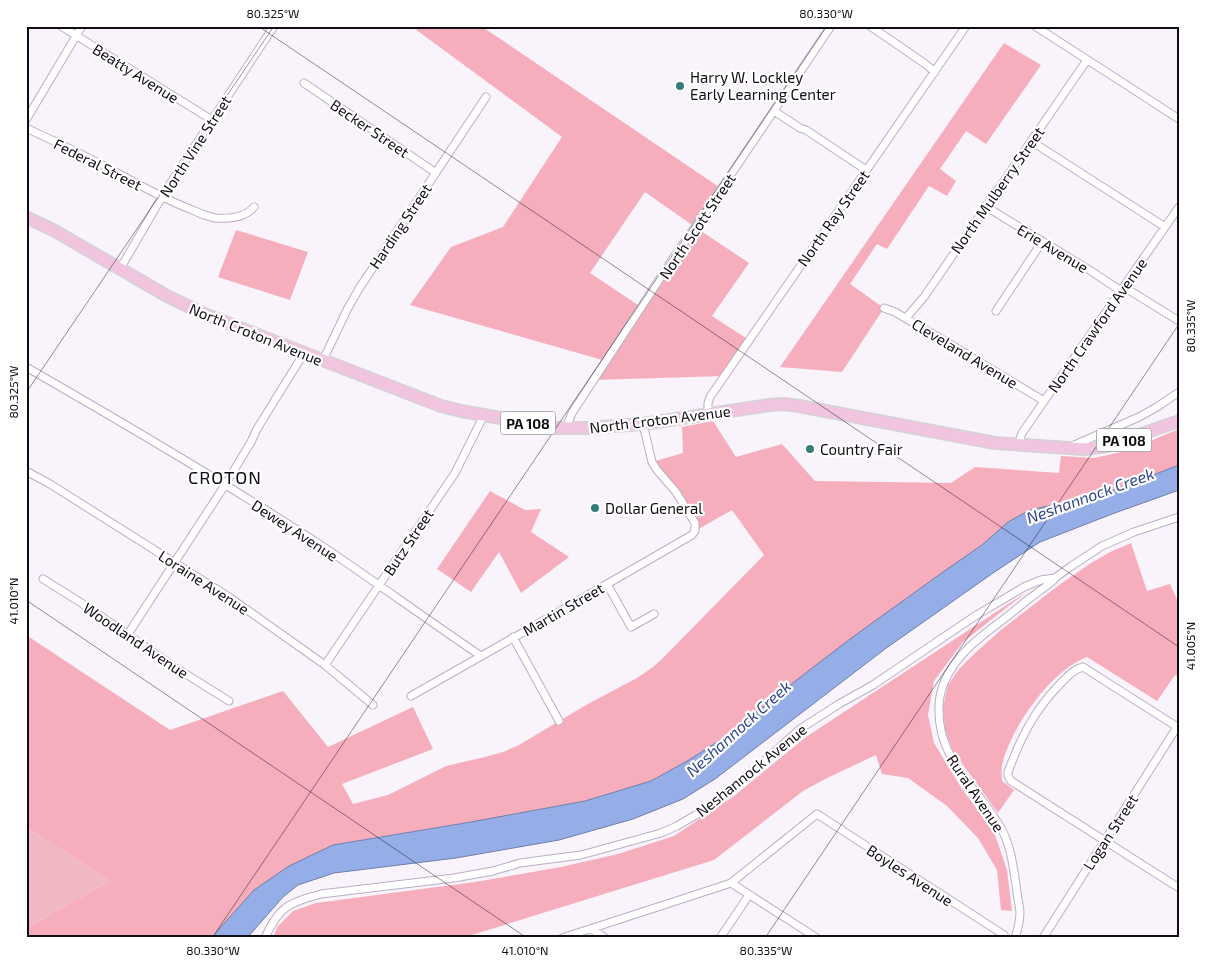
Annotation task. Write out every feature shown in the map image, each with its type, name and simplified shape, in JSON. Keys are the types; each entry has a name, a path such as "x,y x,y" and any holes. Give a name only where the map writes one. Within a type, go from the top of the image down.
{"main road":[{"name":"North Croton Avenue","path":"26,217 55,231 189,307 304,353 441,406 557,428 616,427 784,404 977,440 1084,449 1107,446 1179,421"}],"street":[{"name":"Beatty Avenue","path":"61,26 212,120"},
{"path":"26,120 82,26"},
{"name":"North Vine Street","path":"120,268 161,197 274,26"},
{"name":"North Scott Street","path":"566,428 572,413 689,235 831,26"},
{"path":"870,26 935,72"},
{"name":"North Ray Street","path":"708,414 710,398 966,26"},
{"path":"1035,26 1179,119"},
{"name":"North Mulberry Street","path":"906,318 924,297 1087,60"},
{"name":"Becker Street","path":"304,83 436,173"},
{"name":"Harding Street","path":"323,360 360,287 486,97"},
{"path":"774,111 866,170"},
{"name":"Federal Street","path":"26,128 108,168 161,197 205,215 215,218 226,218 247,213 254,207"},
{"path":"1031,140 1165,227"},
{"name":"Erie Avenue","path":"985,206 1042,242 1178,320"},
{"name":"North Crawford Avenue","path":"1020,444 1022,433 1179,207"},
{"path":"996,311 1042,242"},
{"name":"Cleveland Avenue","path":"884,308 896,312 1044,401"},
{"path":"128,634 225,485 304,353"},
{"name":"Dewey Avenue","path":"26,367 225,485 325,549 481,656"},
{"path":"1067,448 1139,417 1179,392"},
{"name":"Butz Street","path":"325,665 455,473 484,415"},
{"name":"Martin Street","path":"411,696 695,532 695,523 688,511 676,492 652,462 642,424"},
{"name":"Loraine Avenue","path":"26,471 50,484 229,597 325,665 373,705"},
{"name":"Neshannock Avenue","path":"265,938 276,918 283,910 294,902 321,894 454,878 520,864 581,855 661,833 677,826 706,809 808,724 873,685 975,616 1020,589 1035,582 1055,578 1067,568 1102,546 1134,532 1179,517"},
{"name":"Rural Avenue","path":"1016,938 1020,912 1008,845 998,824 955,766 948,753 938,717 939,702 946,677 964,652 976,640 1055,578"},
{"name":"Woodland Avenue","path":"43,580 83,604 228,701"},
{"path":"607,584 631,627 654,614"},
{"path":"513,637 559,721"},
{"path":"1178,728 1083,667 1072,673 1043,703 1025,731 1008,772 1012,781 1179,888"},
{"name":"Logan Street","path":"1043,938 1178,728"},
{"name":"Boyles Avenue","path":"731,883 817,814 1004,935"},
{"path":"565,937 731,883 817,938"},
{"path":"720,938 748,894"},
{"path":"591,928 604,938"}],"shaded area":[{"path":"411,26 481,26 722,189 695,227 749,263 712,316 749,340 724,376 594,380 606,361 410,305 451,247 503,227 562,137","holes":["645,192 695,227 641,307 590,273"]},
{"path":"1004,43 1041,65 986,144 966,131 940,169 956,181 947,196 929,186 887,249 877,244 850,284 884,308 842,372 780,367"},
{"path":"236,230 308,252 290,300 218,277"},
{"path":"713,421 736,457 782,444 815,481 951,483 975,467 1059,473 1061,456 1094,458 1126,451 1179,429 1179,465 1117,489 1069,503 1043,507 1008,522 982,545 731,733 689,760 651,781 585,801 333,845 214,933 211,938 26,938 26,928 110,881 26,827 26,635 170,730 283,691 328,747 413,707 433,749 342,784 353,804 388,795 446,766 503,752 519,745 586,705 637,678 661,660 764,555 732,510 695,531 696,527 652,462 683,453 682,427"},
{"path":"490,491 525,510 541,509 531,532 569,557 521,593 499,552 471,592 437,569"},
{"path":"1131,543 1147,591 1170,584 1179,604 1179,676 1175,675 1157,701 1087,657 1073,664 1059,675 1034,702 1014,734 1002,765 1002,781 1014,790 998,813 953,751 945,731 943,707 948,685 959,669 1001,630 1091,563"},
{"path":"1028,591 963,642 934,681 928,715 934,743 962,789 994,832 1007,870 1012,911 1001,910 997,870 978,838 947,806 908,778 882,774 876,755 803,791 714,860 462,938 273,938 277,927 293,911 316,903 475,882 561,867 618,854 674,836 734,796 806,737"},
{"path":"26,827 110,881 26,928"}],"water":[{"name":"Neshannock Creek","path":"1179,465 1179,490 1040,542 885,649 715,779 683,799 633,819 559,840 456,858 334,873 298,885 283,897 247,938 211,938 254,890 289,866 333,845 585,801 651,781 689,760 731,733 850,639 982,545 1008,522 1028,511 1069,503 1117,489"}],"place":[{"name":"Harry W. Lockley Early Learning Center","path":"680,86"},
{"name":"Country Fair","path":"810,449"},
{"name":"Dollar General","path":"595,508"}],"district":[{"name":"CROTON","path":"225,477"}]}
